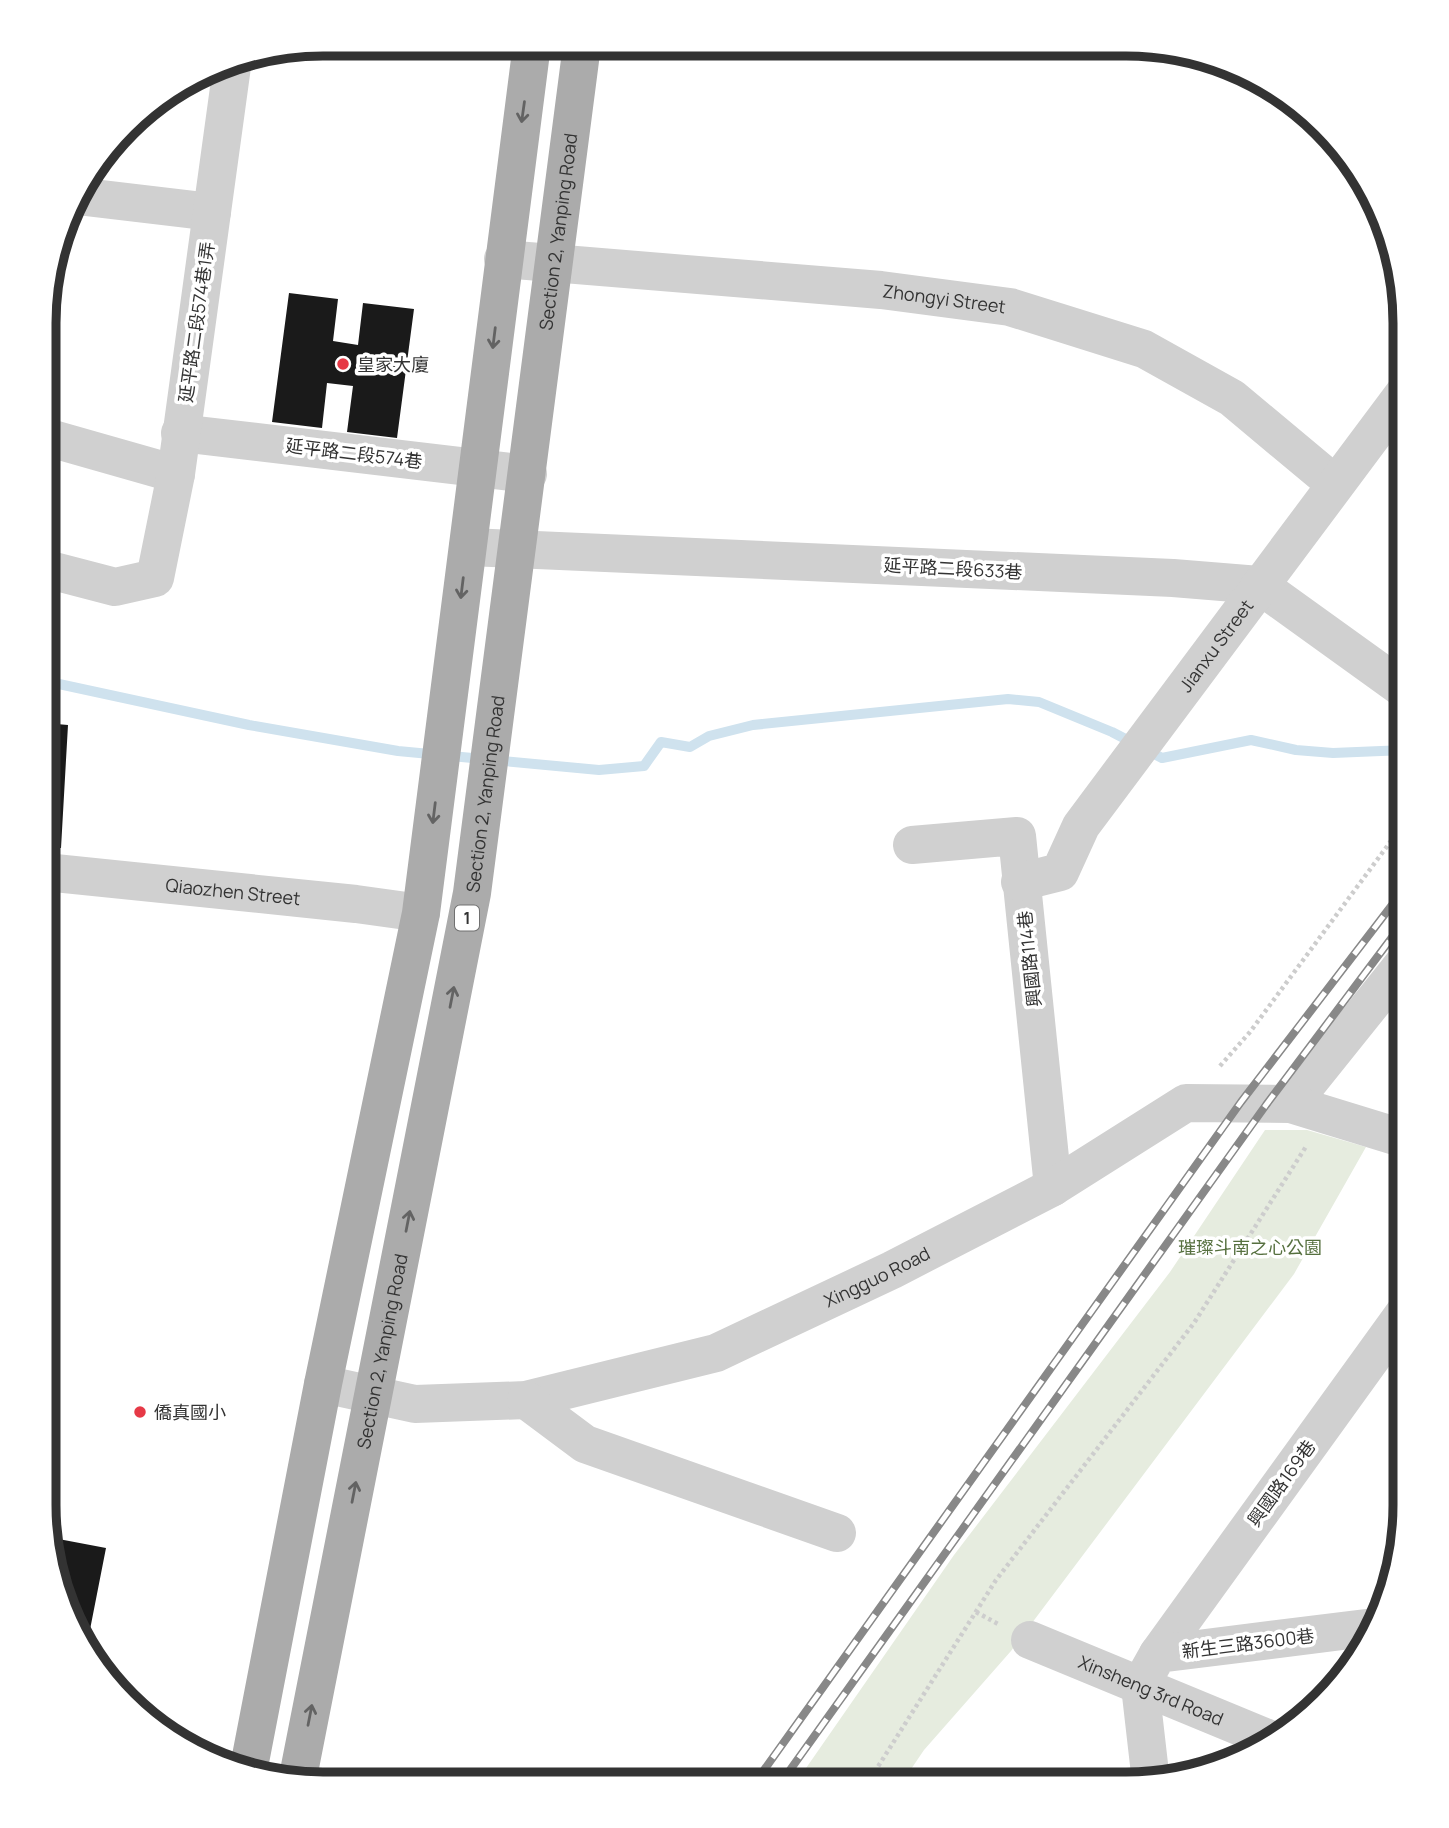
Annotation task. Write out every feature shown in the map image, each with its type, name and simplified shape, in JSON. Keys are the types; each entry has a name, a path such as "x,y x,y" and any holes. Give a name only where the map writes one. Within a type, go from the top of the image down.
{"main road":[{"path":"249,1762 323,1384 421,913 530,56"},
{"name":"Section 2, Yanping Road","path":"299,1771 472,893 580,56"}],"street":[{"name":"延平路二段574巷1弄","path":"56,572 115,587 155,578 176,474 231,72"},
{"path":"88,197 212,212"},
{"name":"Zhongyi Street","path":"503,259 881,290 1010,307 1144,349 1232,398 1335,484"},
{"name":"Jianxu Street","path":"1020,882 1060,872 1081,826 1393,409"},
{"name":"延平路二段574巷","path":"180,433 528,474"},
{"path":"56,440 176,474"},
{"name":"延平路二段633巷","path":"468,547 1173,578 1259,585"},
{"path":"1259,585 1393,681"},
{"name":"興國路114巷","path":"912,845 1017,836 1052,1187"},
{"name":"Qiaozhen Street","path":"56,873 343,902 421,913"},
{"path":"1309,1110 1393,980"},
{"path":"1186,1103 1309,1110 1393,1135"},
{"name":"Xingguo Road","path":"323,1384 415,1404 526,1400 716,1353 892,1270 1052,1187 1186,1103"},
{"name":"興國路169巷","path":"1149,1670 1393,1329"},
{"path":"526,1400 585,1444 837,1533"},
{"name":"新生三路3600巷","path":"1149,1670 1362,1629"},
{"name":"Xinsheng 3rd Road","path":"1030,1640 1149,1670 1262,1734"},
{"path":"1149,1670 1151,1771"}],"path":[{"path":"1186,1103 1250,1032 1393,838"},
{"path":"875,1772 996,1580 1195,1323 1309,1110"}],"green space":[{"name":"璀璨斗南之心公園","path":"1265,1130 1307,1130 1366,1147 1294,1274 1011,1651 924,1750 909,1772 803,1772 954,1555 1170,1272"}],"building":[{"name":"皇家大廈","path":"289,293 338,299 333,341 358,345 363,303 414,309 397,438 347,432 353,386 327,383 322,428 272,422"},
{"path":"56,724 68,725 61,848 56,848"},
{"path":"58,1539 106,1548 89,1633 70,1591"}],"waterway":[{"path":"56,683 249,725 398,751 599,770 644,766 661,742 690,747 709,736 753,725 1008,699 1039,702 1112,732 1162,758 1251,740 1296,750 1333,753 1393,750"}],"railway":[{"path":"763,1772 1241,1102 1393,904"},
{"path":"789,1772 1266,1105 1393,936"}],"place":[{"name":"皇家大廈","path":"343,364"},
{"name":"僑真國小","path":"140,1412"}]}
